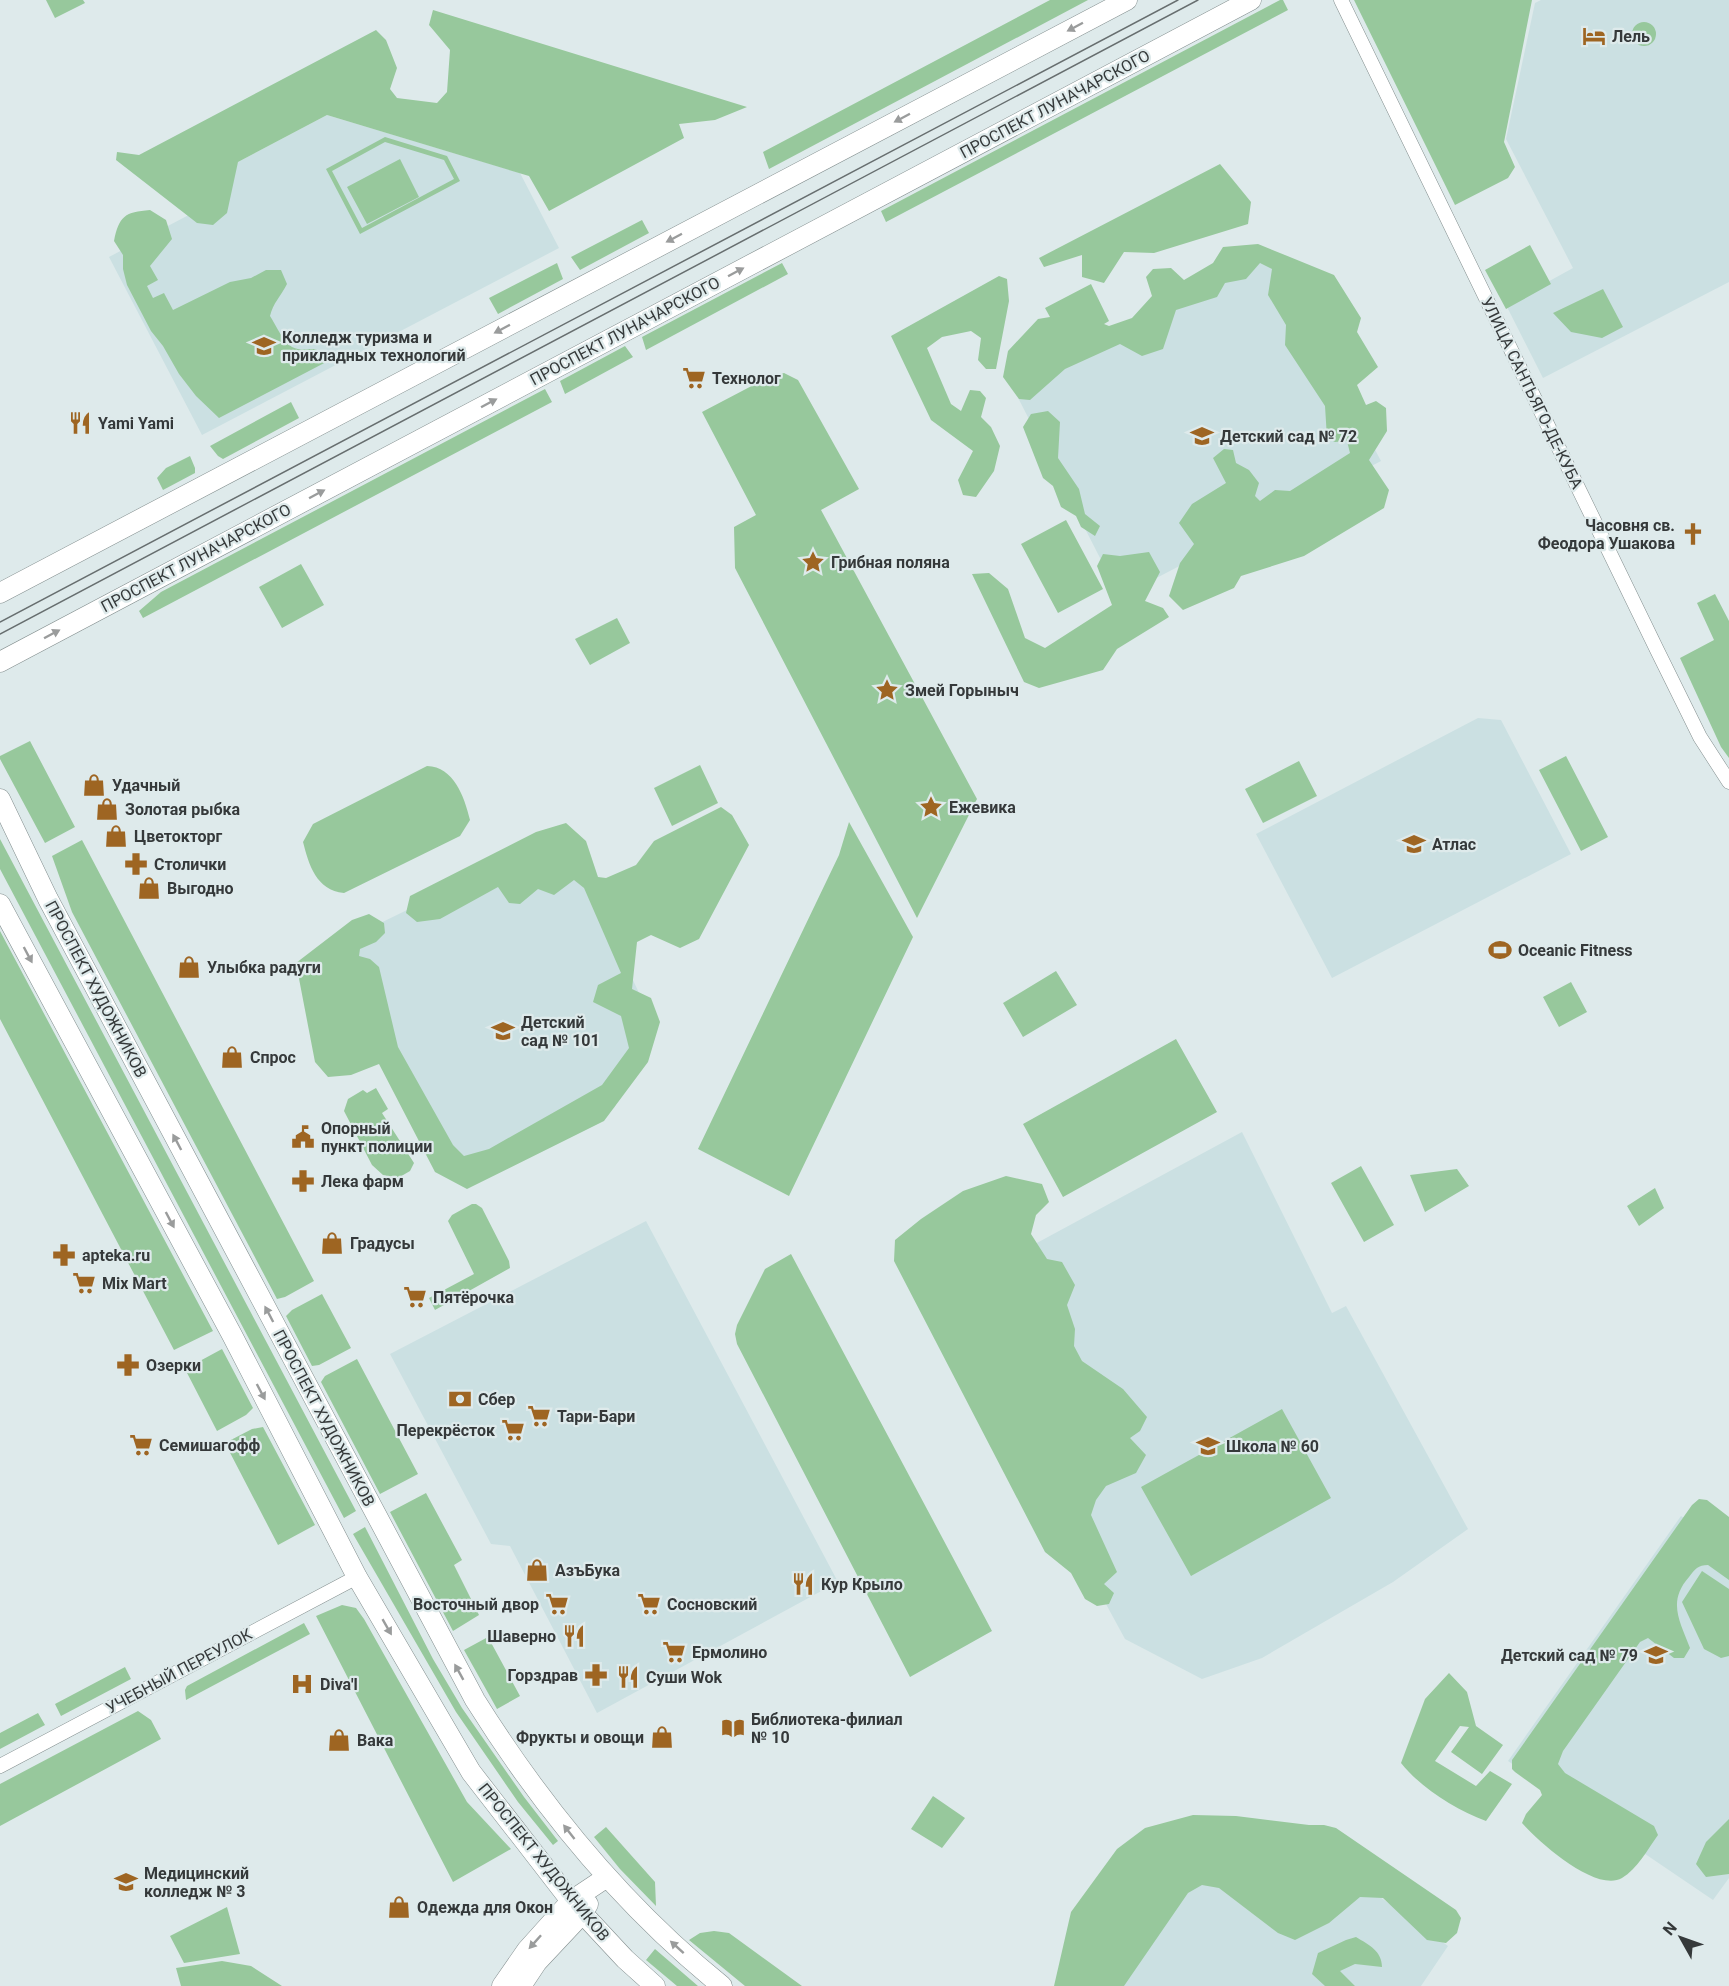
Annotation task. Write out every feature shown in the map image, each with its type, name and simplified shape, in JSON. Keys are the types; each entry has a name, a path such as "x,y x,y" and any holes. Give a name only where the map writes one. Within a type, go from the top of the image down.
{"street":[{"path":"0,593 1127,0"},
{"name":"ПРОСПЕКТ ЛУНАЧАРСКОГО","path":"0,662 1251,0"},
{"name":"УЛИЦА САНТЬЯГО-ДЕ-КУБА","path":"1341,0 1657,650 1701,737 1729,782"},
{"name":"ПРОСПЕКТ ХУДОЖНИКОВ","path":"0,799 54,909 475,1700 522,1771 607,1877 654,1926 722,1986"},
{"name":"ПРОСПЕКТ ХУДОЖНИКОВ","path":"0,904 232,1335 357,1577 471,1772 577,1908 624,1959 655,1986"},
{"name":"УЧЕБНЫЙ ПЕРЕУЛОК","path":"0,1766 357,1577"},
{"path":"502,1986 527,1950 577,1908 607,1877"},
{"path":"520,1986 577,1908"}],"shaded area":[{"path":"1541,0 1729,0 1729,282 1543,378 1506,305 1573,268 1506,139 1535,3"},
{"name":"Колледж туризма и прикладных технологий","path":"327,115 520,173 559,248 202,435 109,257 221,198 238,162"},
{"name":"Детский сад № 72","path":"1269,250 1381,461 1120,597 1011,384"},
{"name":"Атлас","path":"1478,718 1501,720 1571,854 1332,978 1256,834"},
{"name":"Детский сад № 101","path":"565,833 645,1006 641,1056 614,1108 465,1186 321,952"},
{"name":"Школа № 60","path":"1242,1132 1332,1313 1346,1306 1468,1529 1393,1582 1262,1658 1202,1679 1125,1639 1057,1514 922,1305"},
{"path":"646,1221 838,1582 597,1713 510,1546 491,1544 390,1354"},
{"name":"Детский сад № 79","path":"1681,1516 1729,1550 1729,1878 1713,1900 1508,1761"},
{"path":"1162,1832 1301,1840 1448,1946 1421,1986 1059,1986"}],"green space":[{"path":"46,0 83,0 85,3 55,18"},
{"path":"1050,0 1088,0 769,169 763,152"},
{"path":"1283,0 1288,10 886,222 881,211"},
{"path":"1354,0 1532,0 1504,142 1515,167 1508,178 1455,205"},
{"path":"433,10 747,107 715,120 679,124 684,138 549,211 529,176 327,115 238,162 227,213 213,225 197,223 116,160 117,152 139,155 376,30 386,40 397,68 390,89 397,98 437,103 447,92 450,50 429,25"},
{"path":"1644,22 1652,26 1656,34 1652,42 1644,46 1636,42 1632,34 1636,26"},
{"path":"385,137 447,156 460,181 360,234 326,169","holes":["385,142 444,160 454,179 362,228 332,171"]},
{"path":"400,159 419,197 367,224 347,187"},
{"path":"1220,164 1251,202 1248,224 1154,253 1124,252 1104,283 1082,277 1082,255 1044,267 1039,258"},
{"path":"150,210 166,220 172,239 150,266 158,280 147,286 153,298 164,293 173,310 230,282 251,278 266,270 281,270 287,284 270,316 289,345 303,350 315,349 330,360 219,418 196,396 179,374 163,346 151,331 127,285 123,269 123,255 114,241 118,226 129,214"},
{"path":"642,220 649,233 580,270 571,257"},
{"path":"1258,244 1334,275 1361,318 1357,332 1378,367 1357,385 1366,405 1376,401 1386,408 1387,431 1369,460 1389,490 1384,508 1304,556 1241,576 1234,588 1183,610 1169,596 1180,563 1194,544 1179,523 1192,504 1226,483 1213,458 1224,449 1233,450 1236,463 1249,470 1259,483 1255,496 1260,501 1275,490 1290,491 1350,453 1347,441 1335,442 1327,438 1325,406 1285,345 1286,325 1268,295 1272,269 1260,263 1246,279 1225,283 1217,297 1176,310 1163,349 1142,356 1120,344 1065,369 1030,400 1019,399 1003,377 1008,351 1038,319 1050,317 1045,308 1091,284 1109,321 1104,324 1109,326 1132,318 1152,296 1146,277 1153,269 1171,268 1184,280 1213,263 1223,247"},
{"path":"1530,245 1551,284 1506,309 1485,270"},
{"path":"557,263 563,279 498,314 489,298"},
{"path":"782,263 788,274 646,350 642,337"},
{"path":"999,276 1007,279 1009,301 996,369 986,369 978,360 981,338 971,331 942,337 927,348 951,404 961,411 970,390 980,391 986,398 981,417 991,427 1000,446 994,471 976,497 963,495 958,480 973,451 931,420 891,336"},
{"path":"1603,289 1623,327 1602,338 1571,332 1553,313"},
{"path":"625,346 633,357 565,394 560,381"},
{"path":"784,373 798,380 859,489 821,510 977,799 917,918 735,568 734,527 756,515 702,412 769,377"},
{"path":"545,389 552,402 143,618 139,611 161,592"},
{"path":"291,402 299,418 223,459 210,446"},
{"path":"1048,411 1060,422 1058,458 1079,489 1085,514 1100,526 1095,536 1081,527 1076,516 1061,507 1053,486 1043,478 1023,427 1031,414"},
{"path":"190,456 195,473 163,490 157,478 166,468"},
{"path":"1066,520 1103,589 1058,613 1021,544"},
{"path":"1149,552 1160,572 1145,601 1163,608 1169,617 1117,649 1103,670 1039,688 1024,682 972,574 989,573 1008,589 1025,638 1045,648 1112,605 1097,566 1103,554 1120,556"},
{"path":"301,564 324,605 282,628 259,587"},
{"path":"1715,594 1729,621 1729,758 1721,747 1680,658 1714,640 1697,603"},
{"path":"617,618 630,643 590,665 575,639"},
{"path":"30,741 75,827 45,843 0,759 0,756"},
{"path":"1566,756 1608,837 1581,851 1539,770"},
{"path":"1299,761 1317,796 1263,823 1245,789"},
{"path":"700,765 718,803 672,826 654,788"},
{"path":"427,766 444,771 451,777 461,793 470,820 460,836 344,893 334,891 320,882 311,867 303,842 313,824"},
{"path":"721,807 732,815 749,845 699,939 680,948 651,935 637,942 632,989 651,998 660,1022 648,1062 604,1121 467,1189 435,1172 379,1064 351,1075 328,1077 315,1062 296,963 352,920 369,914 384,923 385,933 376,942 360,949 359,956 370,959 379,967 398,1047 453,1145 464,1156 489,1149 602,1085 629,1048 621,1016 593,1002 598,985 621,973 584,888 574,880 554,895 538,889 520,904 509,903 498,887 440,919 417,922 406,913 410,896 536,832 566,823 586,841 598,877 606,878 636,865 654,841"},
{"path":"849,822 913,937 789,1196 698,1149 839,855"},
{"path":"0,839 356,1511 344,1518 0,869"},
{"path":"82,840 314,1281 285,1297 277,1299 72,912 52,856"},
{"path":"0,931 213,1331 174,1350 0,1019"},
{"path":"1056,971 1077,1005 1023,1037 1003,1003"},
{"path":"1571,982 1587,1012 1559,1027 1543,997"},
{"path":"1176,1039 1217,1112 1063,1197 1023,1124"},
{"path":"376,1088 388,1109 382,1113 414,1163 410,1171 398,1178 383,1175 372,1165 344,1111 348,1099 363,1090 367,1093"},
{"path":"1361,1166 1394,1225 1364,1242 1331,1183"},
{"path":"1457,1169 1469,1186 1425,1212 1410,1175"},
{"path":"1006,1176 1042,1184 1049,1202 1036,1215 1031,1234 1047,1259 1062,1262 1075,1285 1067,1305 1075,1329 1074,1346 1082,1361 1123,1389 1147,1417 1140,1431 1130,1438 1146,1455 1136,1473 1106,1486 1096,1500 1091,1515 1117,1572 1104,1584 1114,1593 1109,1604 1097,1606 1085,1599 1071,1573 1045,1552 894,1261 895,1240 921,1219 963,1191"},
{"path":"1655,1188 1664,1208 1639,1226 1627,1206"},
{"path":"472,1204 482,1208 509,1261 510,1268 435,1310 429,1298 474,1274 448,1221 452,1215"},
{"path":"791,1254 992,1631 910,1677 737,1344 735,1334 737,1325 765,1269"},
{"path":"322,1294 351,1348 319,1365 312,1366 286,1316 292,1310"},
{"path":"222,1349 253,1408 246,1415 217,1431 185,1369"},
{"path":"357,1359 418,1474 380,1494 321,1382 325,1376"},
{"path":"1282,1409 1331,1498 1191,1576 1141,1487"},
{"path":"263,1427 315,1525 278,1545 225,1443 252,1429"},
{"path":"426,1493 462,1560 454,1565 479,1615 453,1631 390,1512"},
{"path":"1699,1499 1707,1500 1729,1517 1729,1580 1708,1565 1699,1567 1693,1572 1682,1586 1677,1603 1679,1620 1690,1648 1684,1658 1674,1658 1648,1638 1640,1642 1563,1751 1558,1764 1565,1773 1654,1826 1658,1835 1633,1869 1622,1878 1611,1881 1598,1878 1583,1872 1554,1853 1522,1823 1526,1814 1542,1795 1540,1790 1512,1769 1512,1760 1692,1505"},
{"path":"365,1527 433,1659 462,1708 524,1797 558,1841 553,1845 518,1802 456,1712 353,1534"},
{"path":"1702,1571 1729,1589 1729,1656 1721,1658 1704,1649 1682,1602"},
{"path":"342,1605 356,1608 364,1619 467,1802 511,1849 453,1882 316,1616"},
{"path":"304,1623 310,1634 186,1700 187,1686"},
{"path":"488,1637 520,1696 497,1709 464,1650"},
{"path":"125,1667 131,1679 61,1716 55,1704"},
{"path":"1449,1673 1467,1692 1476,1726 1503,1745 1482,1774 1451,1752 1469,1727 1460,1726 1435,1761 1476,1786 1490,1771 1512,1784 1486,1821 1440,1797 1401,1763 1425,1699"},
{"path":"138,1711 151,1720 161,1739 0,1826 0,1784"},
{"path":"38,1713 45,1725 0,1749 0,1733"},
{"path":"933,1796 965,1818 942,1848 911,1829"},
{"path":"1193,1815 1236,1816 1336,1828 1456,1910 1461,1918 1457,1933 1446,1943 1427,1940 1383,1898 1360,1897 1329,1923 1295,1940 1278,1933 1219,1888 1202,1885 1188,1893 1124,1986 1054,1986 1071,1912 1117,1849 1145,1828"},
{"path":"1729,1819 1729,1874 1706,1877 1696,1864 1706,1842"},
{"path":"606,1827 655,1882 656,1906 620,1869 594,1837"},
{"path":"227,1907 240,1954 184,1963 170,1936"},
{"path":"714,1931 729,1933 802,1986 745,1986 689,1940 700,1933"},
{"path":"1356,1937 1377,1953 1382,1967 1355,1964 1340,1971 1355,1986 1325,1986 1312,1974 1318,1953"},
{"path":"655,1949 698,1986 677,1986 646,1960"},
{"path":"222,1961 251,1966 282,1986 181,1986 176,1968"}],"tram line":[{"path":"0,622 1178,0"},
{"path":"0,634 1198,0"}],"place":[{"name":"Лель","path":"1594,36"},
{"name":"Колледж туризма и прикладных технологий","path":"264,346"},
{"name":"Технолог","path":"694,378"},
{"name":"Yami Yami","path":"80,423"},
{"name":"Детский сад № 72","path":"1202,436"},
{"name":"Часовня св. Феодора Ушакова","path":"1693,534"},
{"name":"Грибная поляна","path":"813,562"},
{"name":"Змей Горыныч","path":"887,690"},
{"name":"Удачный","path":"94,785"},
{"name":"Ежевика","path":"931,807"},
{"name":"Золотая рыбка","path":"107,809"},
{"name":"Цветокторг","path":"116,836"},
{"name":"Атлас","path":"1414,844"},
{"name":"Столички","path":"136,864"},
{"name":"Выгодно","path":"149,888"},
{"name":"Oceanic Fitness","path":"1500,950"},
{"name":"Улыбка радуги","path":"189,967"},
{"name":"Детский сад № 101","path":"503,1031"},
{"name":"Спрос","path":"232,1057"},
{"name":"Опорный пункт полиции","path":"303,1137"},
{"name":"Лека фарм","path":"303,1181"},
{"name":"Градусы","path":"332,1243"},
{"name":"apteka.ru","path":"64,1255"},
{"name":"Mix Mart","path":"84,1283"},
{"name":"Пятёрочка","path":"415,1297"},
{"name":"Озерки","path":"128,1365"},
{"name":"Сбер","path":"460,1399"},
{"name":"Тари-Бари","path":"539,1416"},
{"name":"Перекрёсток","path":"513,1430"},
{"name":"Семишагофф","path":"141,1445"},
{"name":"Школа № 60","path":"1208,1446"},
{"name":"АзъБука","path":"537,1570"},
{"name":"Кур Крыло","path":"803,1584"},
{"name":"Восточный двор","path":"557,1604"},
{"name":"Сосновский","path":"649,1604"},
{"name":"Шаверно","path":"574,1636"},
{"name":"Ермолино","path":"674,1652"},
{"name":"Детский сад № 79","path":"1656,1655"},
{"name":"Горздрав","path":"596,1675"},
{"name":"Суши Wok","path":"628,1677"},
{"name":"Diva'l","path":"302,1684"},
{"name":"Библиотека-филиал № 10","path":"733,1728"},
{"name":"Фрукты и овощи","path":"662,1737"},
{"name":"Вака","path":"339,1740"},
{"name":"Медицинский колледж № 3","path":"126,1882"},
{"name":"Одежда для Окон","path":"399,1907"}]}
